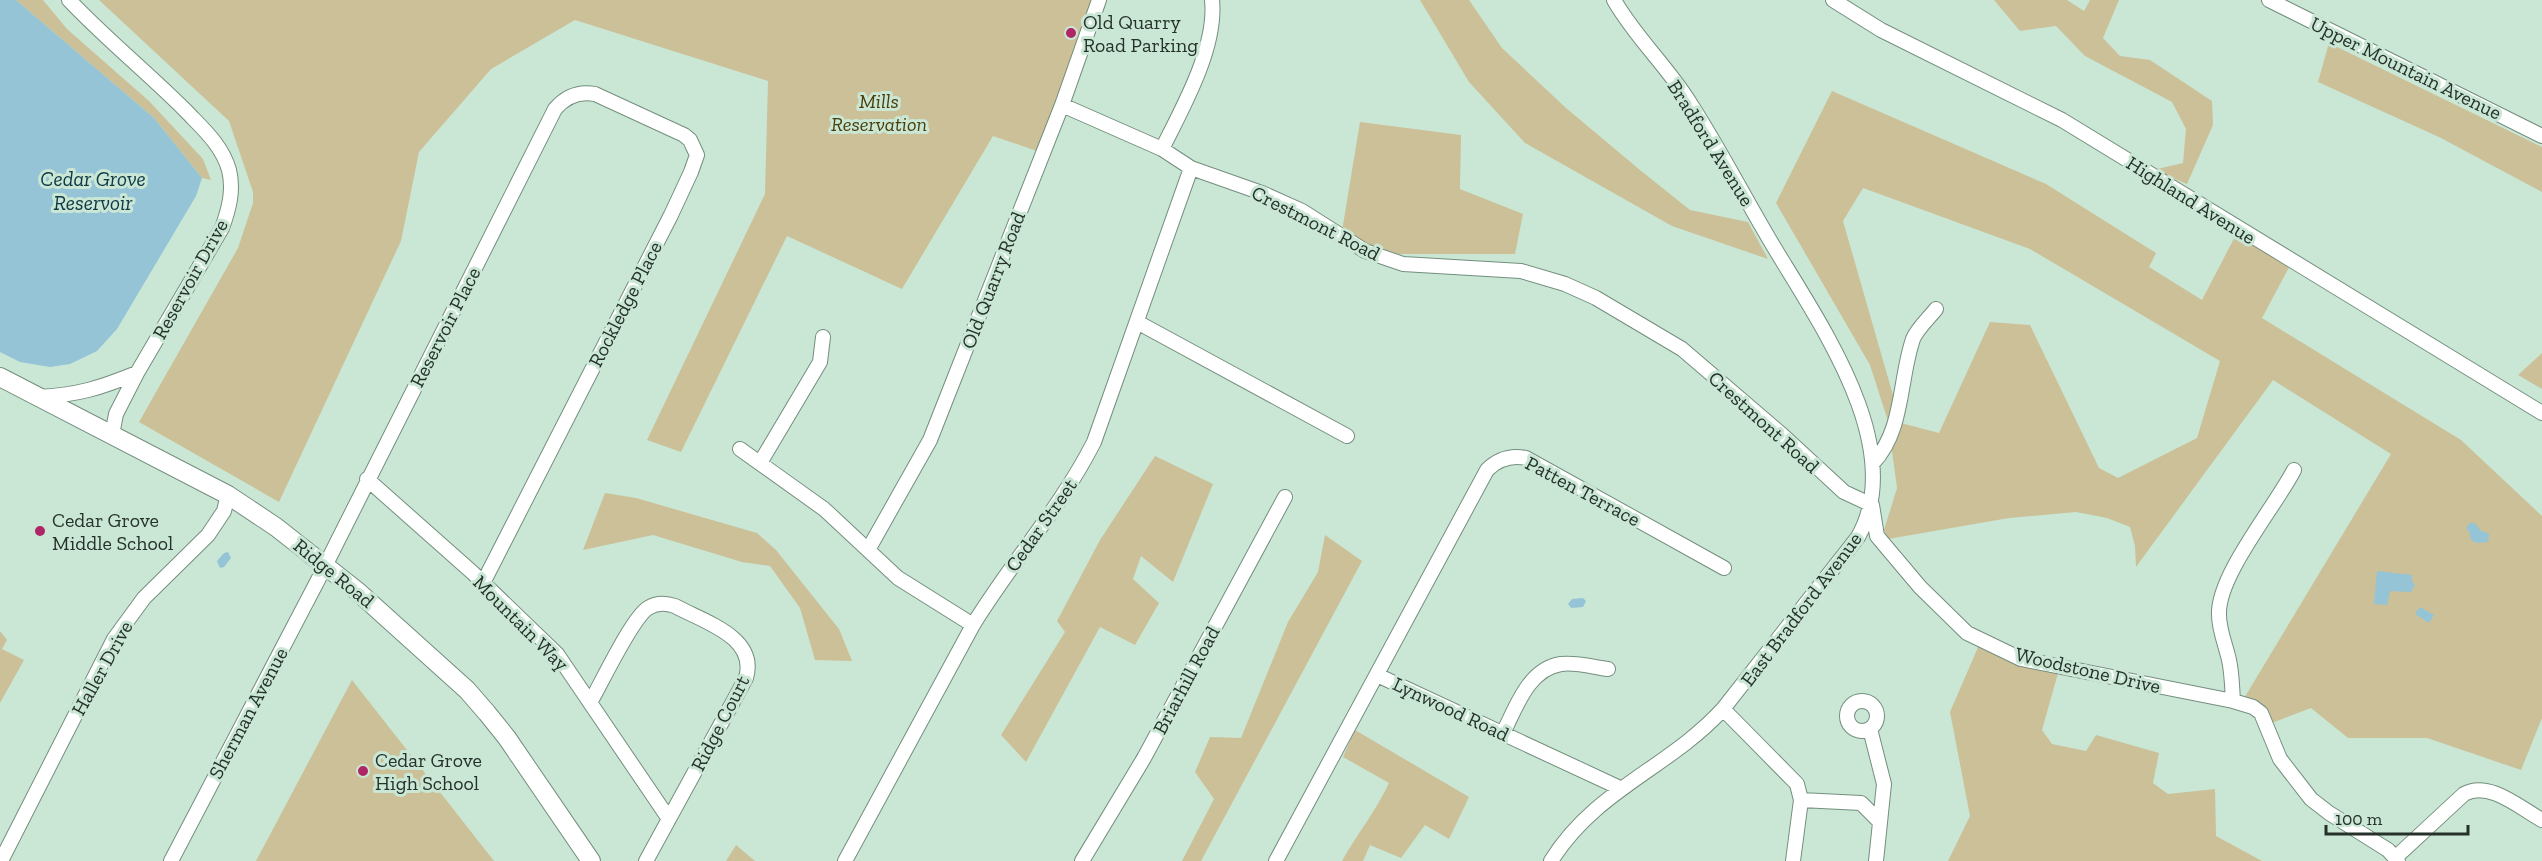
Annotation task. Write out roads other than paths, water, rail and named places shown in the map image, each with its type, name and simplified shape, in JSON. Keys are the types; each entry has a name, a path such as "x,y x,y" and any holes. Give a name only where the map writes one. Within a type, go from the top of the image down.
{"main road":[{"name":"Ridge Road","path":"0,377 228,495 264,518 379,609 477,701 507,738 591,861"}],"street":[{"name":"Reservoir Drive","path":"69,0 164,88 215,142 223,155 232,181 228,210 218,237 137,373 116,414 112,435"},
{"name":"Old Quarry Road","path":"868,550 930,440 1062,105 1099,0"},
{"path":"1162,149 1196,81 1214,16 1212,0"},
{"name":"Bradford Avenue","path":"1614,0 1690,102 1800,291"},
{"name":"Highland Avenue","path":"1833,0 1881,30 2062,120 2542,413"},
{"name":"Upper Mountain Avenue","path":"2269,0 2542,136"},
{"name":"Rockledge Place","path":"483,583 671,215 697,155 690,140 684,135 595,94 583,93 571,96"},
{"name":"Reservoir Place","path":"325,565 555,109 571,96"},
{"name":"Crestmont Road","path":"1062,105 1162,149 1191,168 1262,193 1302,211 1365,251 1403,264 1521,271 1565,284 1596,298 1682,349 1780,432 1844,492 1872,505"},
{"name":"Cedar Street","path":"845,861 973,625 994,590 1071,484 1087,457 1104,419 1191,168"},
{"name":"East Bradford Avenue","path":"1551,861 1586,817 1620,788 1665,760 1701,732 1724,709 1852,546 1866,522 1872,505 1874,480 1873,463 1864,423 1846,369 1800,291"},
{"path":"1873,463 1883,453 1896,418 1914,338 1935,309"},
{"path":"1137,322 1347,436"},
{"path":"760,463 820,362 823,337"},
{"path":"37,397 70,396 99,389 137,373"},
{"path":"740,449 824,509 898,578 973,625"},
{"name":"Patten Terrace","path":"1377,675 1487,470 1496,462 1507,458 1526,458 1724,568"},
{"path":"2233,701 2230,663 2218,616 2220,599 2249,539 2283,492 2294,470"},
{"name":"Mountain Way","path":"368,479 483,583 557,654 669,819"},
{"name":"Haller Drive","path":"2,861 114,639 144,598 208,535 224,511 228,495"},
{"name":"Briarhill Road","path":"1082,861 1144,758 1285,497"},
{"name":"Woodstone Drive","path":"1872,505 1877,536 1920,587 1967,633 2021,659 2233,701 2253,707 2261,713 2280,759 2311,799 2388,850 2396,859"},
{"name":"Sherman Avenue","path":"171,861 325,565"},
{"name":"Ridge Court","path":"591,701 639,616 654,606 664,604 675,606 735,639 743,647 748,662 746,678 646,861"},
{"path":"1503,734 1528,686 1543,671 1569,664 1608,669"},
{"name":"Lynwood Road","path":"1276,861 1377,675 1620,788"},
{"path":"1724,709 1794,778 1799,789 1801,800 1793,861"},
{"path":"1870,729 1884,784 1876,861"},
{"path":"1861,803 1884,784"},
{"path":"2396,859 2464,794 2475,789 2489,791 2542,820"},
{"path":"1801,800 1861,803 1880,822"}],"water":[{"name":"Cedar Grove Reservoir","path":"0,0 16,0 154,118 202,178 196,196 117,329 97,351 70,364 50,367 20,362 0,352"},
{"path":"2470,523 2475,523 2480,530 2489,534 2488,542 2477,543 2471,540 2466,528"},
{"path":"228,552 231,558 224,567 220,568 217,561"},
{"path":"2377,571 2412,575 2415,585 2411,592 2390,591 2387,605 2374,604"},
{"path":"1583,598 1586,601 1583,607 1571,608 1568,604 1572,599"},
{"path":"2420,607 2434,615 2429,623 2415,614"}],"place":[{"name":"Old Quarry Road Parking","path":"1071,33"},
{"name":"Cedar Grove Middle School","path":"40,531"},
{"name":"Cedar Grove High School","path":"363,771"}],"park label":[{"name":"Mills Reservation","path":"879,112"}]}
